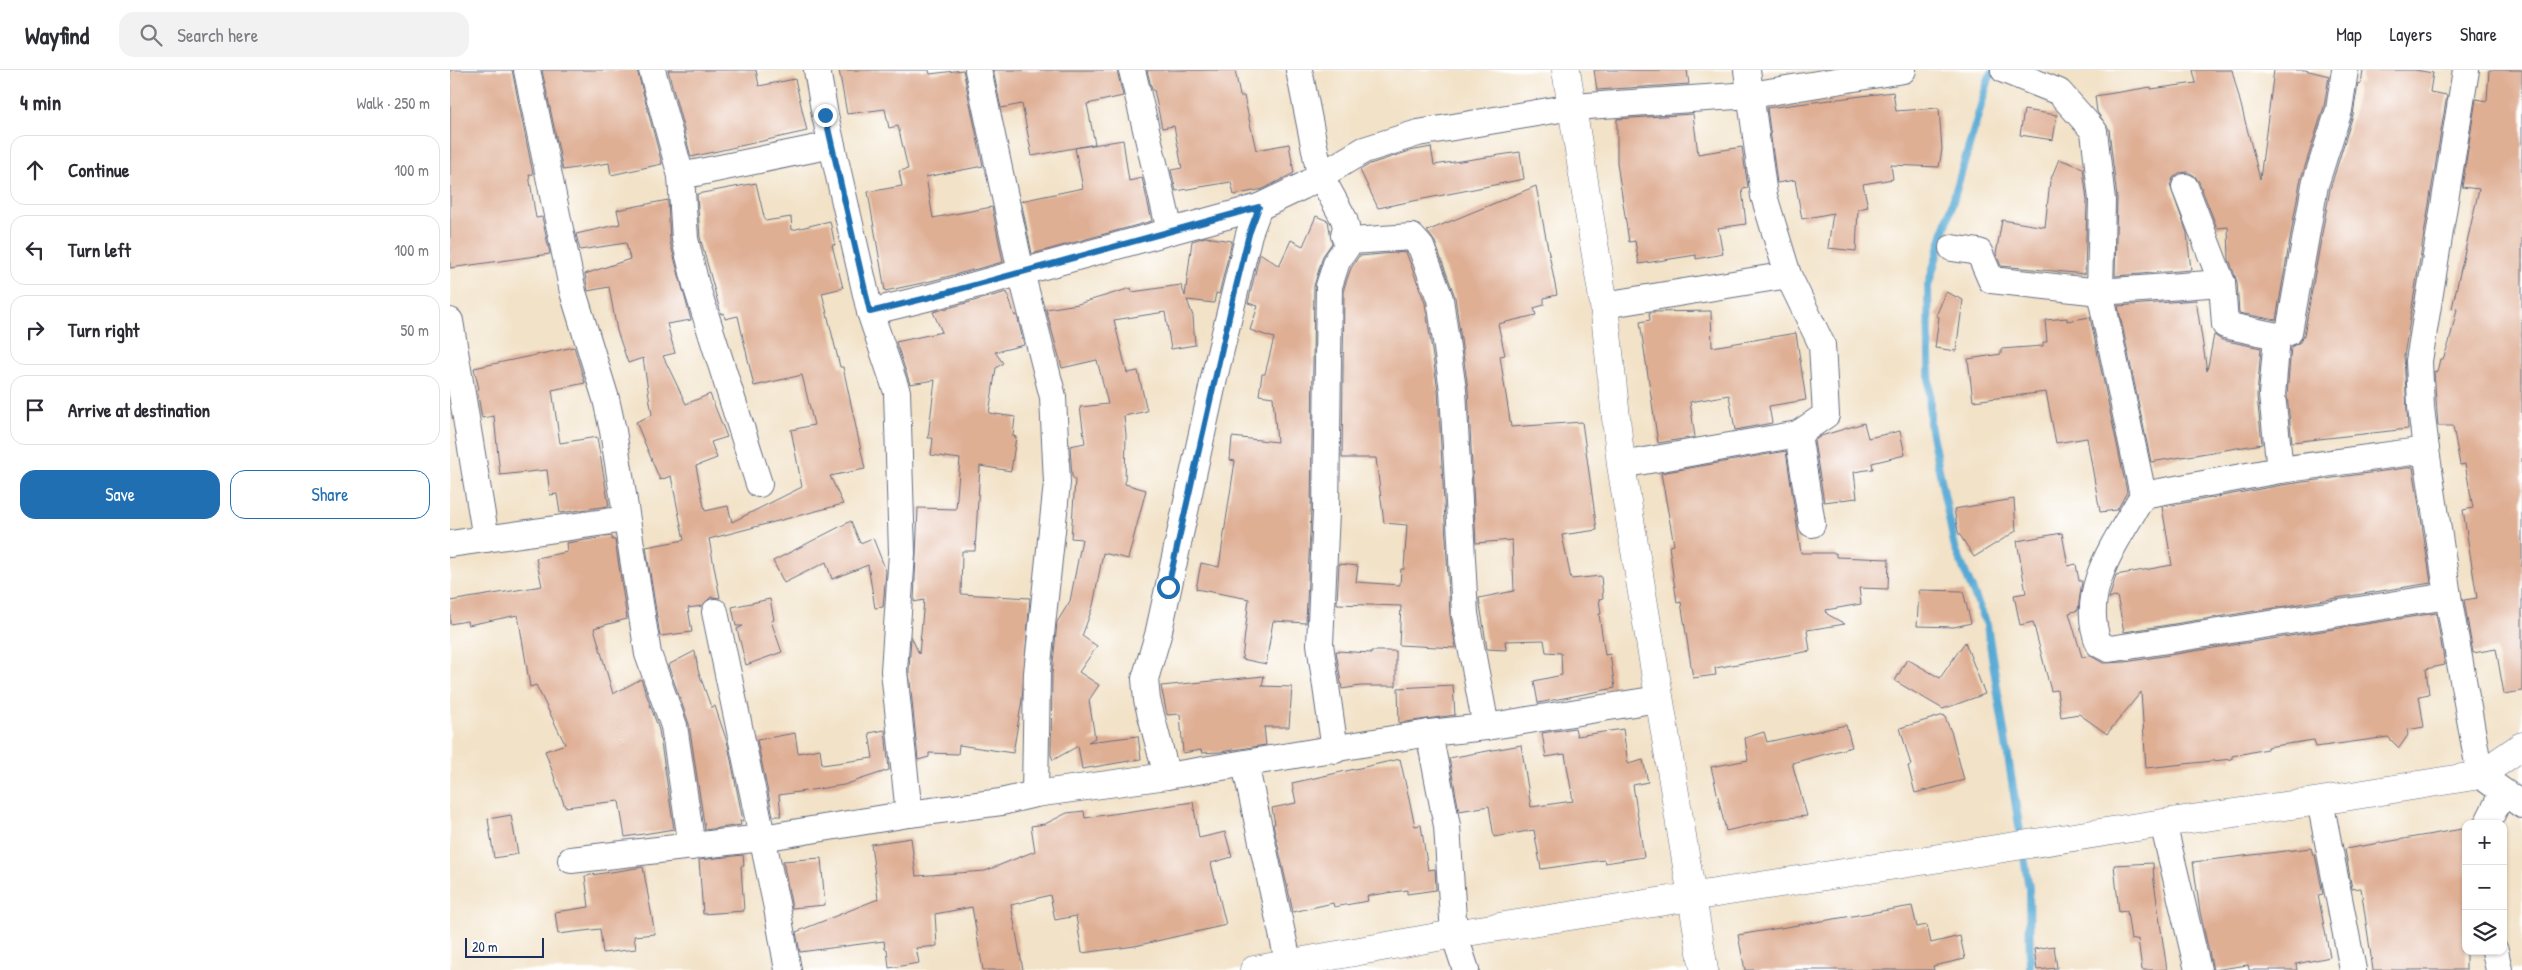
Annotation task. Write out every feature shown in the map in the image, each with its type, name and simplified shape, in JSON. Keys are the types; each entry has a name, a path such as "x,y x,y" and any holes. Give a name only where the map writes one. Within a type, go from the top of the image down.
{"street":[{"path":"527,70 573,292 612,423 648,654 674,726 692,847"},
{"path":"652,70 681,176 684,239 759,484"},
{"path":"817,70 870,312 897,392 902,553 894,671 909,814"},
{"path":"978,70 1021,272 1053,397 1057,483 1037,673 1035,794"},
{"path":"1132,70 1170,231"},
{"path":"1299,70 1320,175 1344,218 1346,227 1344,235 1351,241 1412,238 1421,247 1440,299 1453,390 1465,614 1486,727"},
{"path":"1566,70 1604,305 1621,464 1658,699 1704,970"},
{"path":"1621,464 1798,434 1826,415 1822,345 1788,275 1764,196 1747,70"},
{"path":"870,312 1259,207 1303,186 1364,150 1418,133 1572,107 1751,95 1903,70"},
{"path":"2004,70 2059,92 2094,131 2102,200 2100,292 2143,495 2104,562 2097,584 2094,631 2099,644 2109,649 2448,596"},
{"path":"2185,187 2222,283 2225,325 2277,336 2289,332 2314,185 2339,110 2345,70"},
{"path":"2466,70 2419,361 2426,450 2448,596 2480,775 2512,798 2491,820"},
{"path":"681,176 832,145"},
{"path":"1167,776 1147,700 1145,679 1158,635 1245,252 1259,207"},
{"path":"1334,750 1320,644 1326,511 1330,286 1337,261 1351,241"},
{"path":"1952,248 1979,252 1991,280 2100,292 2222,283"},
{"path":"1604,305 1788,275"},
{"path":"450,321 486,539"},
{"path":"2277,336 2272,395 2280,470"},
{"path":"1798,434 1812,524"},
{"path":"2143,495 2280,470 2426,450"},
{"path":"450,544 626,519"},
{"path":"715,612 788,970"},
{"path":"571,860 762,838 909,814 1001,802 1035,794 1167,776 1430,733 1486,727 1658,699"},
{"path":"1430,733 1447,826 1454,934 1466,970"},
{"path":"1254,970 1289,967 1454,934 2480,775 2522,746"},
{"path":"1245,764 1289,967"},
{"path":"2320,801 2353,970"},
{"path":"2163,823 2198,970"},
{"path":"2496,955 2500,970"}],"building":[{"path":"450,70 512,70 533,174 529,175 536,218 542,217 550,254 450,268"},
{"path":"542,70 637,70 662,164 611,175 609,163 563,170"},
{"path":"668,70 756,70 759,86 795,79 807,131 691,157"},
{"path":"839,70 929,70 930,74 963,70 983,166 926,177 933,218 992,207 1003,262 885,291 868,192 902,186 899,171 908,169 898,126 889,128 885,109 847,114"},
{"path":"993,70 1117,70 1123,96 1087,104 1095,144 1032,156 1022,104 1001,108"},
{"path":"1147,70 1235,70 1240,96 1244,96 1256,150 1289,144 1294,173 1263,189 1234,195 1231,182 1176,191 1171,170 1182,168 1174,126 1162,128 1154,90 1152,90"},
{"path":"1594,70 1687,70 1689,84 1597,90"},
{"path":"2193,70 2232,70 2260,179 2274,70 2305,70 2329,76 2324,107 2300,182 2276,320 2239,313 2237,282 2229,259 2228,227 2217,228 2199,182 2195,176 2188,172 2179,173 2173,178 2170,185 2187,233 2191,270 2115,276 2117,198 2109,129 2097,112 2095,96 2151,87 2151,89 2196,83"},
{"path":"2363,70 2415,70 2433,73 2430,92 2447,95 2404,356 2408,429 2292,442 2287,395 2291,347 2300,342 2304,335 2330,189 2353,115 2358,83 2361,84"},
{"path":"2489,70 2522,70 2522,691 2504,694 2496,649 2473,653 2464,600 2477,598 2463,510 2473,508 2465,464 2460,465 2453,426 2438,426 2434,371 2437,372 2440,359 2443,359 2449,343 2457,309 2452,308 2479,189 2462,187 2476,99 2487,101"},
{"path":"1893,92 1896,111 1939,108 1942,149 1939,167 1891,165 1893,179 1863,184 1868,207 1858,209 1856,251 1828,248 1833,213 1802,219 1795,180 1777,183 1767,108"},
{"path":"2024,110 2057,115 2053,140 2020,135"},
{"path":"1693,114 1698,154 1742,147 1748,188 1742,189 1746,224 1718,228 1723,254 1696,259 1696,255 1639,264 1635,241 1629,242 1617,163 1617,119"},
{"path":"1123,140 1129,181 1142,178 1152,221 1032,254 1021,201 1083,188 1075,148"},
{"path":"1431,147 1434,165 1520,152 1524,179 1378,208 1360,170 1370,164 1410,151"},
{"path":"2059,159 2083,168 2087,201 2085,274 2001,266 1996,254 2002,220 2045,227 2050,181"},
{"path":"756,183 765,221 791,217 792,230 830,221 835,245 832,245 843,288 822,293 840,367 843,367 865,469 830,476 843,504 709,539 720,598 711,597 702,606 688,608 692,632 660,636 646,547 684,540 671,476 660,480 636,422 652,415 643,358 628,363 617,331 609,287 588,291 585,274 630,259 626,243 580,250 576,234 620,224 617,210 668,200 670,242 691,320 667,324 675,353 663,356 686,404 710,394 727,437 711,442 717,458 696,466 705,511 728,506 732,522 802,487 791,430 814,425 802,375 754,386 738,316 725,319 724,313 721,314 700,237 697,194"},
{"path":"1536,186 1557,295 1544,298 1544,305 1534,308 1536,315 1498,324 1505,355 1500,356 1511,427 1582,422 1597,530 1562,535 1571,579 1601,576 1603,598 1599,599 1601,614 1599,614 1605,655 1610,654 1615,688 1538,703 1534,681 1562,675 1561,653 1546,652 1544,640 1505,641 1506,650 1487,649 1479,598 1514,591 1512,540 1476,543 1468,389 1455,297 1435,242 1427,231"},
{"path":"1316,216 1328,221 1332,243 1323,256 1314,286 1311,511 1306,623 1273,621 1266,664 1242,659 1249,599 1196,589 1201,563 1219,567 1235,461 1230,460 1232,437 1277,442 1273,397 1259,395 1262,374 1265,374 1274,338 1250,330 1258,306 1248,303 1260,253 1279,266 1291,240 1303,246"},
{"path":"1205,237 1232,241 1219,294 1216,293 1214,303 1187,300 1193,316 1195,345 1171,349 1165,312 1114,320 1127,373 1138,371 1147,411 1124,416 1126,435 1125,484 1146,490 1128,559 1103,553 1093,606 1082,636 1097,646 1079,672 1099,685 1089,700 1095,738 1088,742 1138,736 1141,759 1082,769 1078,746 1053,760 1051,755 1052,674 1057,622 1070,601 1082,539 1071,538 1075,480 1072,476 1070,446 1085,443 1080,407 1108,404 1097,360 1062,368 1046,309 1078,304 1131,288 1132,292 1181,285 1185,296 1192,241"},
{"path":"1406,252 1425,303 1438,391 1450,615 1456,648 1399,645 1401,606 1337,604 1339,564 1358,566 1356,582 1400,585 1401,569 1404,569 1407,525 1384,523 1376,458 1342,458 1344,288 1351,268 1359,256"},
{"path":"1007,292 1015,316 1017,315 1024,345 995,352 1003,363 996,368 989,413 1015,417 1013,436 1016,437 1011,471 980,466 975,551 962,551 961,594 1030,598 1022,700 1013,753 959,745 958,754 929,753 929,757 918,760 909,671 911,636 919,654 924,600 914,602 918,508 956,509 960,459 931,455 933,438 928,438 935,380 910,384 896,342 942,332 933,312"},
{"path":"1946,292 1963,300 1956,351 1935,348 1939,317 1936,316"},
{"path":"2196,300 2207,371 2214,335 2222,340 2261,348 2257,396 2262,444 2151,462 2118,306"},
{"path":"1711,311 1712,347 1796,333 1806,400 1769,406 1772,423 1735,430 1729,395 1690,402 1695,437 1658,443 1640,322 1650,320 1649,313 1652,312"},
{"path":"2090,317 2127,492 2117,510 2100,512 2087,438 2056,443 2046,392 1973,401 1968,359 2001,354 2001,349 2043,346 2043,342 2047,342 2045,320 2067,318 2067,321"},
{"path":"574,347 585,383 552,390 560,443 597,437 609,506 560,513 557,494 550,495 547,470 500,475 494,416 482,418 477,390 479,389 474,368"},
{"path":"1864,423 1868,438 1900,431 1905,455 1872,463 1873,469 1854,472 1857,498 1824,502 1814,441 1821,436"},
{"path":"1786,451 1801,553 1836,553 1836,557 1889,559 1888,589 1859,588 1861,604 1826,610 1827,614 1845,624 1807,630 1810,651 1715,668 1716,675 1693,678 1681,602 1677,603 1669,546 1674,545 1661,473"},
{"path":"2413,467 2431,583 2124,632 2117,596 2109,599 2116,575 2172,565 2162,507 2282,485"},
{"path":"2014,499 2016,531 1974,557 1958,532 1954,509"},
{"path":"851,521 860,543 873,538 886,571 883,607 875,608 868,565 832,579 826,562 784,583 773,561"},
{"path":"2062,533 2068,566 2076,564 2079,581 2082,581 2078,610 2069,613 2082,657 2091,656 2103,663 2125,662 2436,613 2445,665 2426,669 2429,694 2419,696 2424,727 2407,730 2408,735 2399,748 2388,737 2316,747 2314,740 2267,747 2267,749 2232,756 2232,759 2146,768 2141,692 2107,734 2079,714 2061,717 2057,690 2051,691 2033,622 2020,625 2014,595 2026,593 2017,541"},
{"path":"612,536 612,540 615,540 627,619 594,628 613,694 641,679 659,730 674,829 625,837 619,801 565,807 545,751 565,744 536,685 530,687 518,615 468,625 467,621 450,624 450,601 542,586 536,558 567,552 566,543"},
{"path":"1919,590 1963,591 1971,623 1954,627 1917,626"},
{"path":"770,599 774,620 771,621 782,652 746,665 737,629 743,626 736,626 732,607"},
{"path":"1965,642 1985,694 1943,709 1895,681 1907,659 1940,678"},
{"path":"695,651 698,670 711,707 715,706 728,745 743,821 740,821 741,825 705,830 689,724 668,665"},
{"path":"1336,651 1371,653 1371,651 1396,651 1396,686 1360,686 1342,689"},
{"path":"1264,676 1262,686 1292,687 1289,727 1264,727 1266,745 1220,752 1202,753 1201,750 1183,753 1180,714 1167,715 1161,686"},
{"path":"1453,685 1455,715 1399,723 1398,688"},
{"path":"1944,715 1952,734 1964,780 1915,793 1908,766 1911,765 1900,728"},
{"path":"1846,725 1852,747 1792,763 1807,816 1778,819 1726,831 1711,767 1748,760 1745,738 1764,732 1767,742"},
{"path":"1575,728 1577,736 1623,729 1628,764 1643,760 1648,782 1633,785 1644,857 1605,863 1604,860 1541,869 1534,830 1494,837 1489,806 1459,811 1449,758 1521,745 1531,807 1573,801 1565,754 1546,757 1542,733"},
{"path":"885,730 889,770 844,785 779,795 781,816 773,816 757,740 795,733 798,753 820,749 822,765 873,758 869,733"},
{"path":"1400,759 1415,826 1421,825 1428,870 1435,869 1436,890 1407,894 1407,890 1367,896 1368,901 1334,907 1333,903 1293,912 1273,824 1275,824 1272,808 1296,803 1292,783"},
{"path":"1193,802 1199,838 1225,832 1232,857 1211,863 1226,925 1135,946 1082,953 1076,916 1055,920 1050,895 1011,905 1023,970 983,970 972,907 935,914 937,946 916,948 919,963 889,968 884,941 800,952 796,932 878,899 871,844 911,838 916,876 985,871 1035,851 1031,826 1045,824 1067,813 1084,811 1085,818"},
{"path":"511,815 518,854 494,858 488,819"},
{"path":"2462,829 2462,955 2466,955 2466,970 2373,970 2361,888 2352,889 2345,849"},
{"path":"2311,848 2313,855 2315,855 2323,894 2318,895 2330,957 2296,964 2297,970 2249,970 2248,965 2213,970 2200,912 2193,862"},
{"path":"743,855 744,866 741,866 744,911 703,914 699,860"},
{"path":"821,858 825,905 792,908 783,861"},
{"path":"2153,863 2167,970 2142,970 2138,939 2131,940 2127,911 2119,912 2114,865"},
{"path":"643,867 655,934 634,936 636,949 603,953 600,929 558,934 555,912 589,907 585,876"},
{"path":"1912,906 1917,927 1927,925 1931,943 1960,936 1965,959 1933,966 1934,970 1745,970 1738,935"},
{"path":"2054,946 2057,968 2037,970 2034,949"}],"waterway":[{"path":"1995,70 1989,78 1928,286 1930,425 1955,548 1987,625 2029,888 2030,970"}],"route":[{"path":"825,115 870,312 1259,207 1249,234 1234,295 1168,587"}]}
